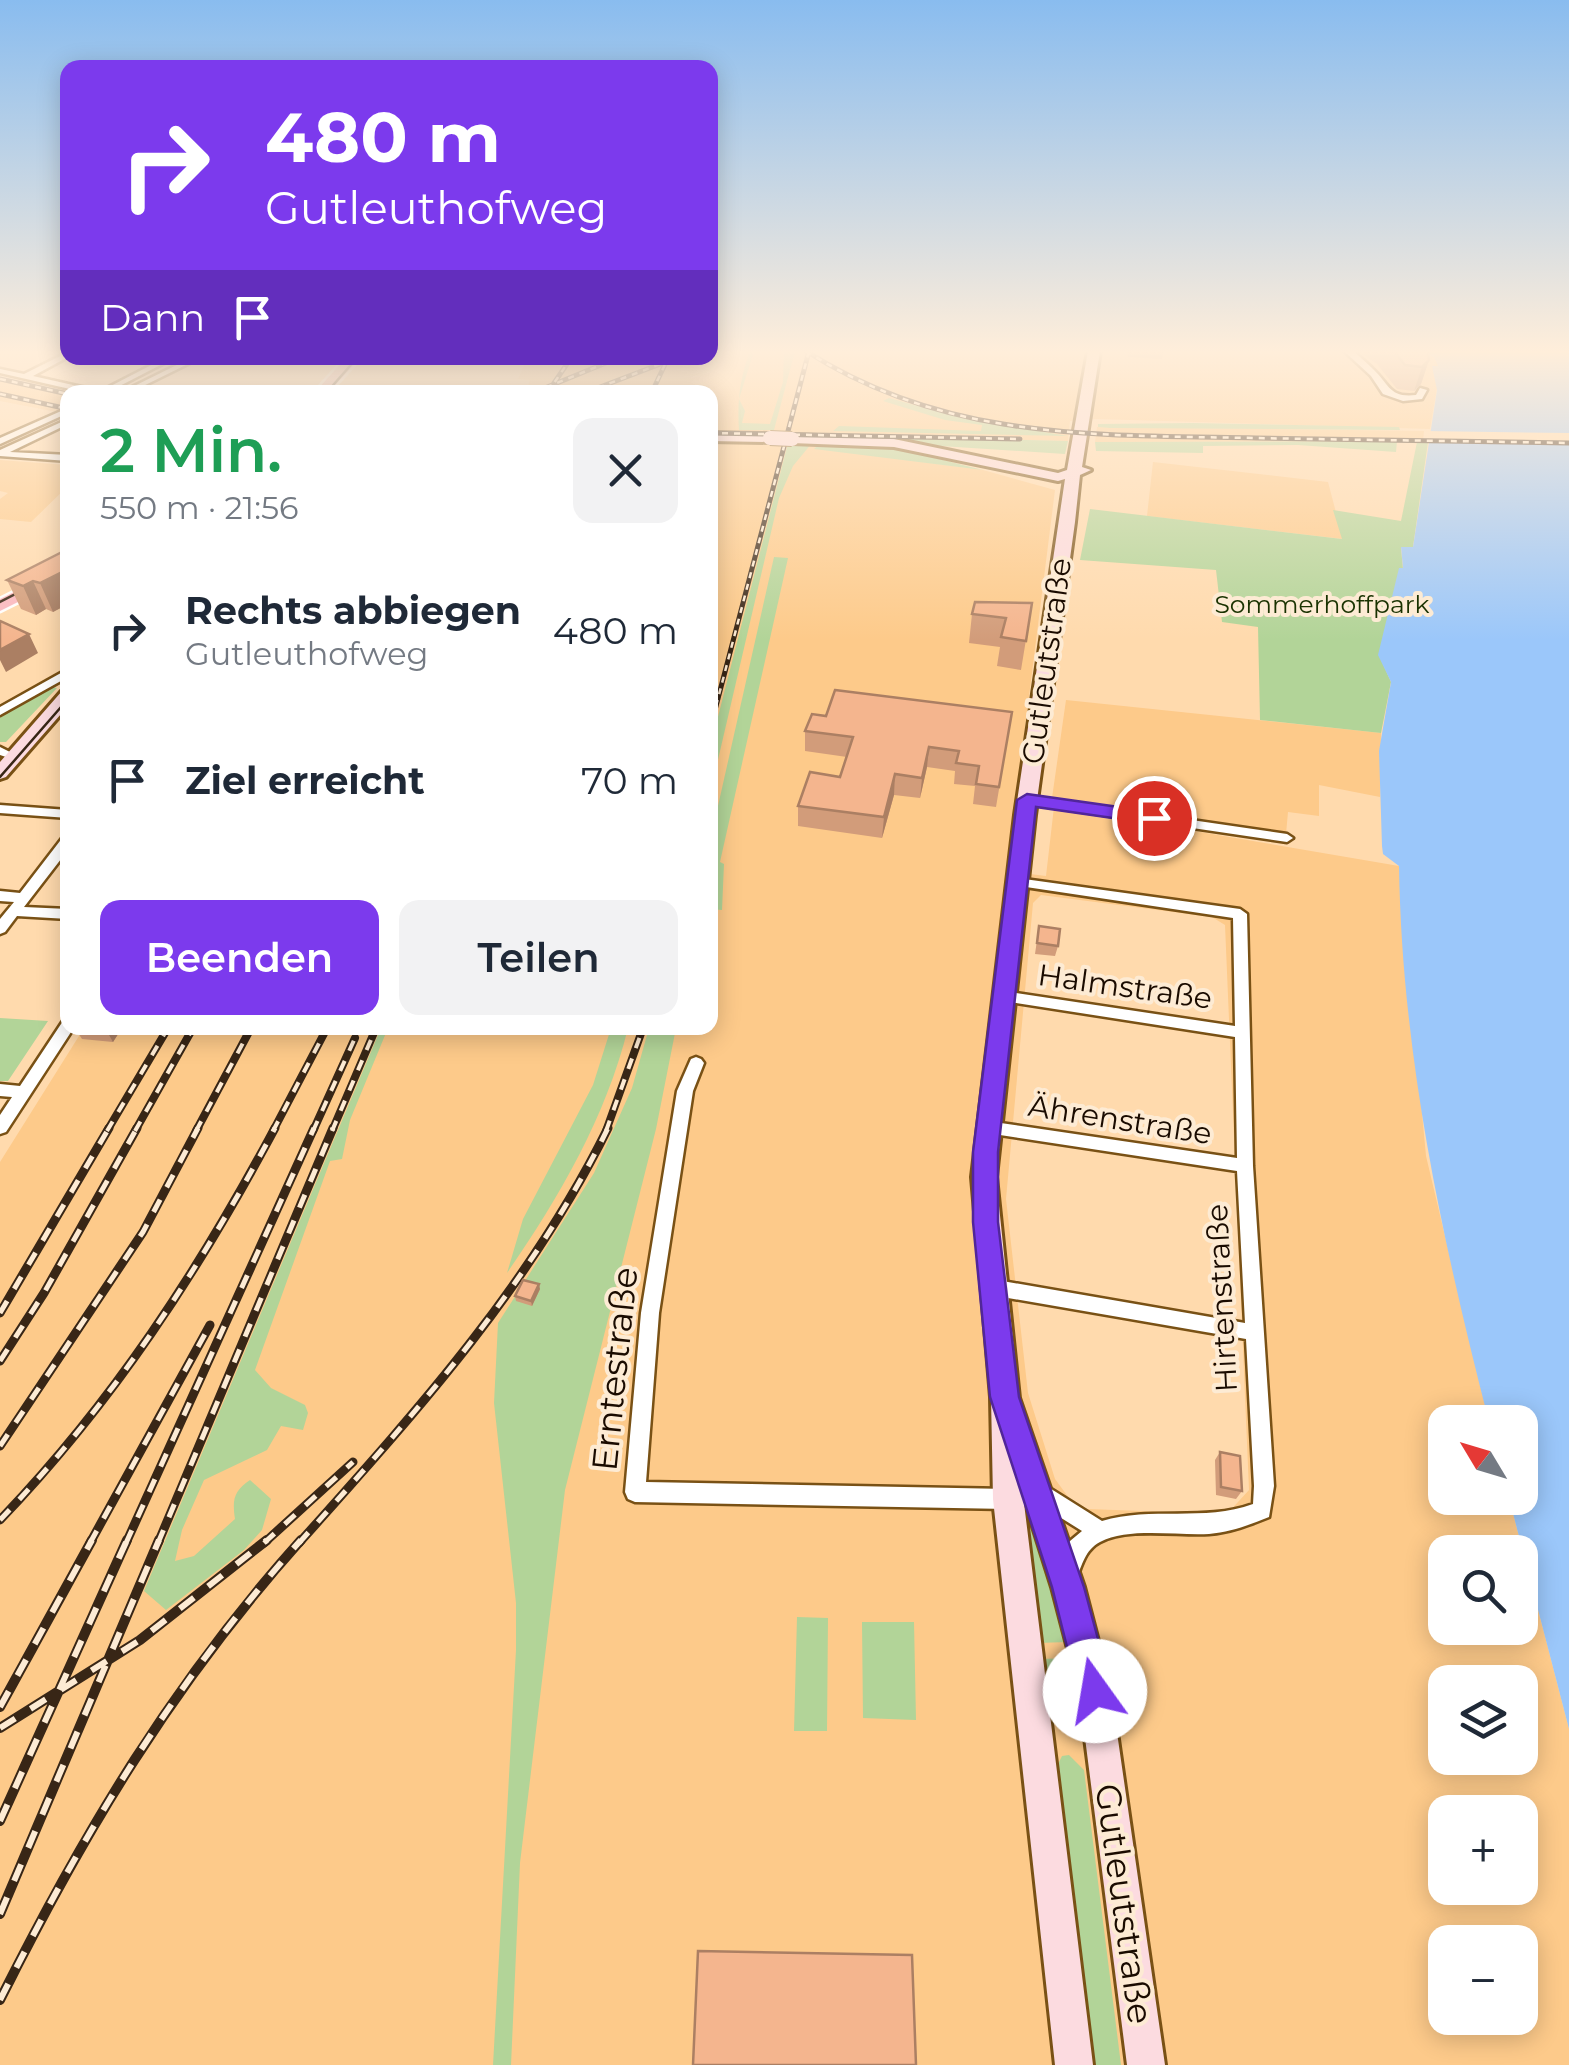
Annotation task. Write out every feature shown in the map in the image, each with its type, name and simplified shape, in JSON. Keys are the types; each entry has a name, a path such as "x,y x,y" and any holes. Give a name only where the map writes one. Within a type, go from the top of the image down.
{"main road":[{"path":"913,447 1072,481 1079,447"},
{"name":"Gutleutstraße","path":"1072,481 1027,800 984,1177 991,1287 1022,1495 1074,2065"},
{"path":"0,596 60,564"},
{"path":"0,606 60,574"},
{"path":"0,773 60,704"},
{"name":"Gutleutstraße","path":"1022,1495 1068,1587 1095,1691 1146,2065"}],"street":[{"path":"0,453 60,457"},
{"path":"0,712 60,677"},
{"path":"1027,800 1287,838"},
{"path":"0,809 60,813"},
{"path":"0,929 60,851"},
{"name":"Hirtenstraße","path":"1017,882 1240,914 1244,994 1240,1032 1264,1486 1262,1510 1242,1522 1213,1527 1097,1528"},
{"path":"0,896 24,898"},
{"path":"14,911 60,914"},
{"name":"Halmstraße","path":"1003,996 1240,1032"},
{"path":"0,1128 61,1035"},
{"name":"Erntestraße","path":"696,1063 684,1092 650,1313 635,1492 1022,1495"},
{"path":"0,1090 23,1092"},
{"name":"Ährenstraße","path":"988,1127 1245,1166"},
{"path":"991,1287 1253,1332"},
{"path":"1022,1495 1097,1528 1081,1540 1070,1564 1068,1587"}],"shaded area":[{"path":"718,447 816,447 983,470 1055,490 1007,871 1046,876 1054,807 1399,866 1426,1156 1485,1405 1428,1405 1428,1515 1513,1515 1519,1535 1428,1535 1428,1645 1538,1645 1538,1610 1569,1729 1569,2065 0,2065 0,1162 80,1035 718,1035","holes":["1041,895 1212,917 1225,925 1249,1490 1227,1514 1087,1509 1069,1498 1055,1479 1028,1393 1006,1199 1033,903"]},
{"path":"0,460 60,464 60,494 31,522 0,519 0,499 8,493 0,491"},
{"path":"1153,462 1328,482 1343,539 1147,516"},
{"path":"1066,700 1381,733 1380,797 1319,785 1319,816 1288,812 1286,834 1052,798"}],"green space":[{"path":"787,447 808,447 793,466 779,498 718,760 718,717"},
{"path":"892,447 983,470 814,449"},
{"path":"962,447 1067,447 1065,454"},
{"path":"1096,447 1203,447 1203,453 1096,451"},
{"path":"1331,447 1396,447 1396,452"},
{"name":"Sommerhoffpark","path":"1416,447 1427,447 1413,547 1401,548 1403,569 1379,655 1391,682 1381,733 1260,720 1258,627 1222,622 1216,570 1080,560 1090,509 1342,539 1333,510 1401,521"},
{"path":"774,557 788,558 720,862 724,864 722,910 718,910 718,806"},
{"path":"48,686 57,688 6,742 0,742 0,716"},
{"path":"0,1018 48,1021 8,1081 0,1081"},
{"path":"378,1035 385,1035 350,1120 342,1159 330,1161 255,1370 271,1388 305,1405 308,1413 303,1430 281,1426 267,1450 204,1480 182,1530 175,1561 194,1556 235,1519 235,1496 250,1480 271,1499 262,1530 244,1550 166,1610 144,1591"},
{"path":"609,1035 626,1035 607,1093 579,1156 507,1273 523,1219 593,1085"},
{"path":"647,1035 675,1035 656,1129 565,1490 520,1863 511,2065 493,2065 516,1650 516,1603 494,1403 498,1323 594,1173 632,1088"},
{"path":"1028,1522 1032,1529 1068,1642 1037,1643"},
{"path":"797,1617 828,1618 827,1731 794,1731"},
{"path":"862,1622 914,1622 916,1720 863,1718"},
{"path":"1072,1658 1086,1716 1046,1708 1040,1659"},
{"path":"1069,1755 1084,1770 1121,2065 1085,2065 1055,1770 1062,1756"}],"water":[{"path":"1428,447 1569,447 1569,1729 1538,1610 1538,1535 1519,1535 1513,1515 1538,1515 1538,1405 1485,1405 1441,1216 1416,1077 1399,866 1383,854 1379,751 1391,682 1378,655 1399,568 1403,568 1401,547 1413,547"}],"building":[{"path":"60,553 60,573 23,586 7,580"},
{"path":"975,602 1032,603 1026,641 1001,637 1006,618 972,614"},
{"path":"0,621 29,634 0,650"},
{"path":"835,690 1012,712 999,787 976,784 979,766 956,763 959,751 929,747 922,778 895,774 884,817 798,806 810,772 840,777 853,737 805,731 812,714 826,716"},
{"path":"1039,926 1060,929 1058,946 1037,943"},
{"path":"523,1280 539,1284 531,1301 515,1296"},
{"path":"1220,1452 1240,1456 1242,1491 1221,1487"},
{"path":"698,1951 912,1955 916,2065 693,2065"}],"tram line":[{"path":"0,602 60,571"},
{"path":"0,777 60,708"}],"railway":[{"path":"718,698 784,447"},
{"path":"107,1131 164,1035"},
{"path":"135,1131 189,1035"},
{"path":"196,1131 247,1035"},
{"path":"273,1131 323,1035"},
{"path":"332,1131 373,1035"},
{"path":"606,1131 640,1035"},
{"path":"313,1131 355,1038"},
{"path":"0,1313 109,1128"},
{"path":"0,1361 44,1293 137,1128"},
{"path":"0,1446 143,1232 198,1128"},
{"path":"0,1520 80,1429 151,1334 275,1128"},
{"path":"126,1543 314,1128"},
{"path":"158,1543 333,1128"},
{"path":"299,1543 428,1396 507,1294 577,1186 608,1128"},
{"path":"90,1543 210,1325"},
{"path":"264,1543 353,1462"},
{"path":"0,1707 92,1540"},
{"path":"59,1691 127,1540"},
{"path":"108,1660 159,1540"},
{"path":"108,1660 140,1640 267,1540"},
{"path":"0,2000 99,1817 172,1703 301,1540"},
{"path":"0,1914 108,1660"},
{"path":"59,1691 108,1660"},
{"path":"0,1728 59,1691"},
{"path":"0,1821 59,1691"}],"route":[{"path":"1095,1691 1068,1587 1005,1397 991,1287 984,1177 1027,800 1154,818"}]}
